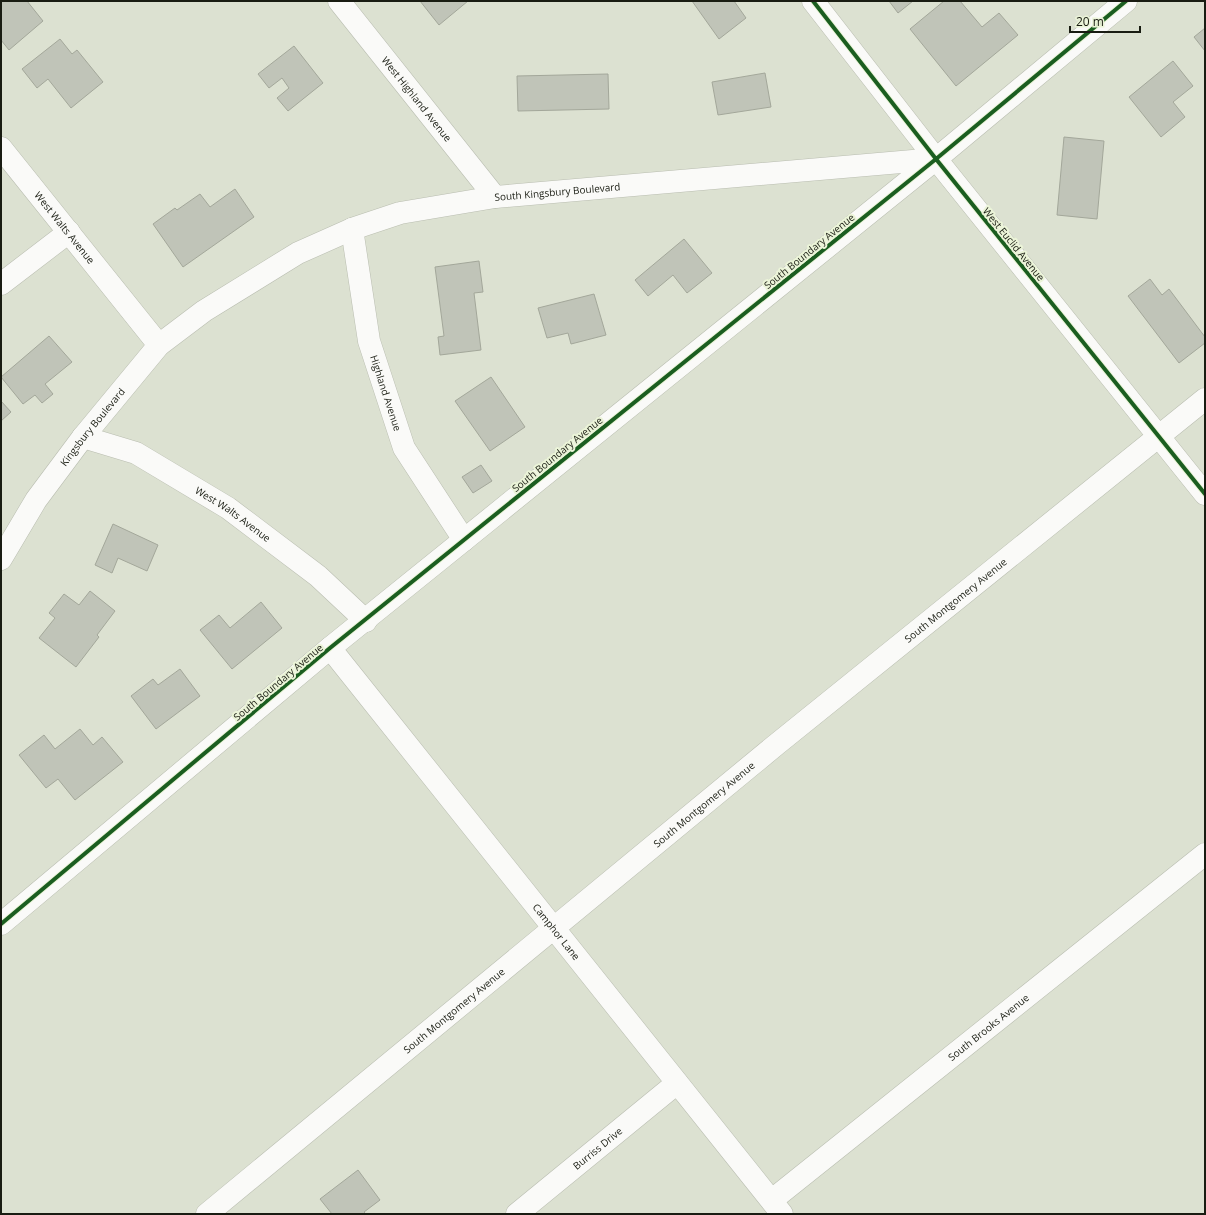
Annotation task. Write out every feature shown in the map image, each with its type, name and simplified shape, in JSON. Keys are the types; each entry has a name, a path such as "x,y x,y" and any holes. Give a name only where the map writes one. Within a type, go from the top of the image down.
{"street":[{"name":"West Highland Avenue","path":"339,1 495,197"},
{"name":"West Euclid Avenue","path":"814,1 936,159 1205,494"},
{"name":"South Boundary Avenue","path":"1,924 330,648 366,621 464,540 936,159 1126,1"},
{"name":"West Walts Avenue","path":"1,148 159,345"},
{"name":"South Kingsbury Boulevard","path":"204,311 298,253 352,229 400,213 495,197 936,159"},
{"name":"Highland Avenue","path":"352,229 369,341 404,448 464,540"},
{"path":"1,284 69,232"},
{"name":"Kingsbury Boulevard","path":"1,559 36,500 83,437 159,345 204,311"},
{"name":"South Montgomery Avenue","path":"207,1214 777,744 1205,399"},
{"name":"West Walts Avenue","path":"83,437 136,453 228,508 318,576 366,621"},
{"name":"Camphor Lane","path":"330,648 777,1207"},
{"name":"South Brooks Avenue","path":"777,1207 1205,854"},
{"name":"Burriss Drive","path":"518,1214 678,1082"}],"building":[{"path":"1,1 27,1 43,21 9,50 1,40"},
{"path":"420,1 468,1 439,25"},
{"path":"692,1 734,1 746,18 719,39"},
{"path":"889,1 913,1 898,13"},
{"path":"944,1 960,1 982,27 999,13 1018,35 956,86 910,29"},
{"path":"1205,28 1205,51 1194,37"},
{"path":"60,39 72,54 77,50 103,82 71,108 48,79 37,88 22,69"},
{"path":"294,46 323,83 288,111 277,98 289,88 282,78 269,88 258,74"},
{"path":"1173,61 1193,86 1173,102 1185,117 1161,137 1129,97"},
{"path":"765,73 771,107 718,115 712,82"},
{"path":"608,74 609,109 518,111 517,76"},
{"path":"1064,137 1104,141 1097,219 1057,215"},
{"path":"235,189 254,217 183,267 153,224 175,208 177,210 200,194 210,207"},
{"path":"684,239 712,273 687,293 673,275 648,296 635,280"},
{"path":"479,261 483,292 474,293 481,350 440,355 438,337 444,336 435,267"},
{"path":"1150,279 1162,295 1169,289 1205,337 1205,343 1179,363 1128,296"},
{"path":"594,294 606,335 571,344 568,333 547,338 538,308"},
{"path":"49,336 72,362 45,384 53,394 42,403 35,395 23,404 1,377"},
{"path":"491,377 525,427 490,451 455,401"},
{"path":"1,401 11,412 1,421"},
{"path":"481,465 492,481 473,493 462,477"},
{"path":"113,524 158,545 147,571 118,558 112,573 95,565"},
{"path":"90,591 115,611 97,635 99,637 76,667 39,638 55,618 49,613 64,594 79,605"},
{"path":"261,602 282,628 232,669 200,630 219,615 230,628"},
{"path":"180,669 200,696 156,729 131,696 153,679 158,685"},
{"path":"80,729 93,745 102,737 123,762 75,800 58,779 46,788 19,755 44,735 55,749"},
{"path":"358,1170 380,1200 364,1212 366,1214 332,1214 320,1199"}],"cycle path":[{"path":"813,1 936,159 1205,494"},
{"path":"1,924 330,648 936,159 1126,1"}]}
